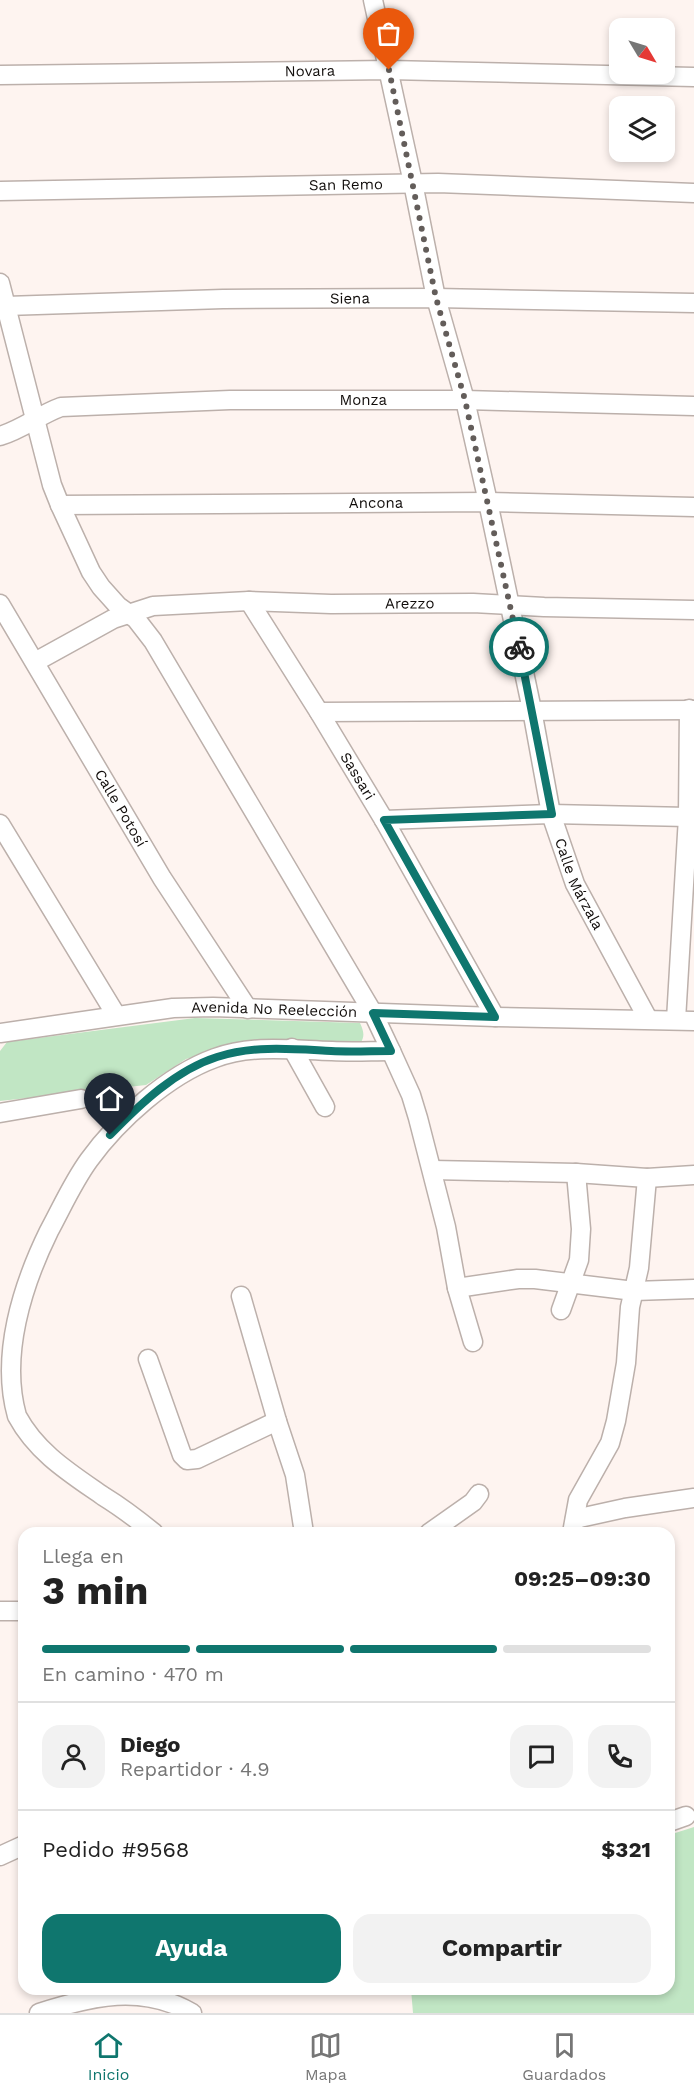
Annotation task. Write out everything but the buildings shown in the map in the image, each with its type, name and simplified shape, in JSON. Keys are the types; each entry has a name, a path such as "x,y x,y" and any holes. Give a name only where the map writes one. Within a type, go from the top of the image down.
{"street":[{"name":"Calle Márzala","path":"373,0 436,298 465,400 488,502 552,814 575,884 648,1019"},
{"name":"Novara","path":"0,75 389,70 694,77"},
{"name":"San Remo","path":"0,191 413,183 694,193"},
{"path":"0,283 52,485 82,554 108,597 146,629 373,1013 411,1095 446,1227 457,1288 474,1342"},
{"name":"Siena","path":"6,306 223,299 436,298 694,303"},
{"name":"Monza","path":"0,436 26,426 60,407 83,406 230,400 465,400 694,406"},
{"name":"Ancona","path":"60,505 488,502 694,507"},
{"name":"Arezzo","path":"34,662 96,627 128,613 153,606 249,601 331,604 473,603 694,610"},
{"name":"Sassari","path":"249,601 320,712 384,820 495,1017"},
{"name":"Calle Potosí","path":"0,604 162,878 249,1009"},
{"path":"320,712 691,710 685,1020"},
{"path":"384,820 552,814 688,817"},
{"path":"0,824 116,1015"},
{"name":"Avenida No Reelección","path":"0,1033 173,1008 213,1007 495,1017 685,1020"},
{"path":"146,1527 56,1463 34,1442 12,1404 7,1383 6,1346 16,1306 73,1185 90,1159 134,1111 196,1066 217,1057 246,1050 292,1048 391,1051"},
{"path":"292,1048 325,1107"},
{"path":"0,1113 81,1099"},
{"path":"432,1170 576,1173 647,1178 694,1175"},
{"path":"561,1310 579,1260 581,1229 576,1173"},
{"path":"647,1178 639,1268 630,1307 626,1363 615,1421 610,1443 578,1500 574,1526 625,1508 694,1498"},
{"path":"457,1288 518,1280 572,1282 634,1291 694,1288"},
{"path":"241,1296 295,1475 303,1527"},
{"path":"148,1359 182,1455 187,1460 197,1460 277,1421"},
{"path":"438,1527 473,1502 479,1494"},
{"path":"0,1611 18,1611"},
{"path":"0,1856 18,1848"},
{"path":"39,2013 118,1995 138,1995 192,2013"}],"green space":[{"path":"195,1018 360,1023 363,1036 360,1044 239,1045 186,1059 146,1085 0,1101 0,1051 7,1042"},
{"path":"694,1827 694,2013 413,2013 412,1995 675,1995 675,1833"}],"way so far":[{"path":"389,70 436,298 465,400 519,647"}],"route":[{"path":"110,1135 153,1095 196,1066 217,1057 246,1050 292,1048 391,1051 373,1013 495,1017 384,820 552,814 519,647"}]}
